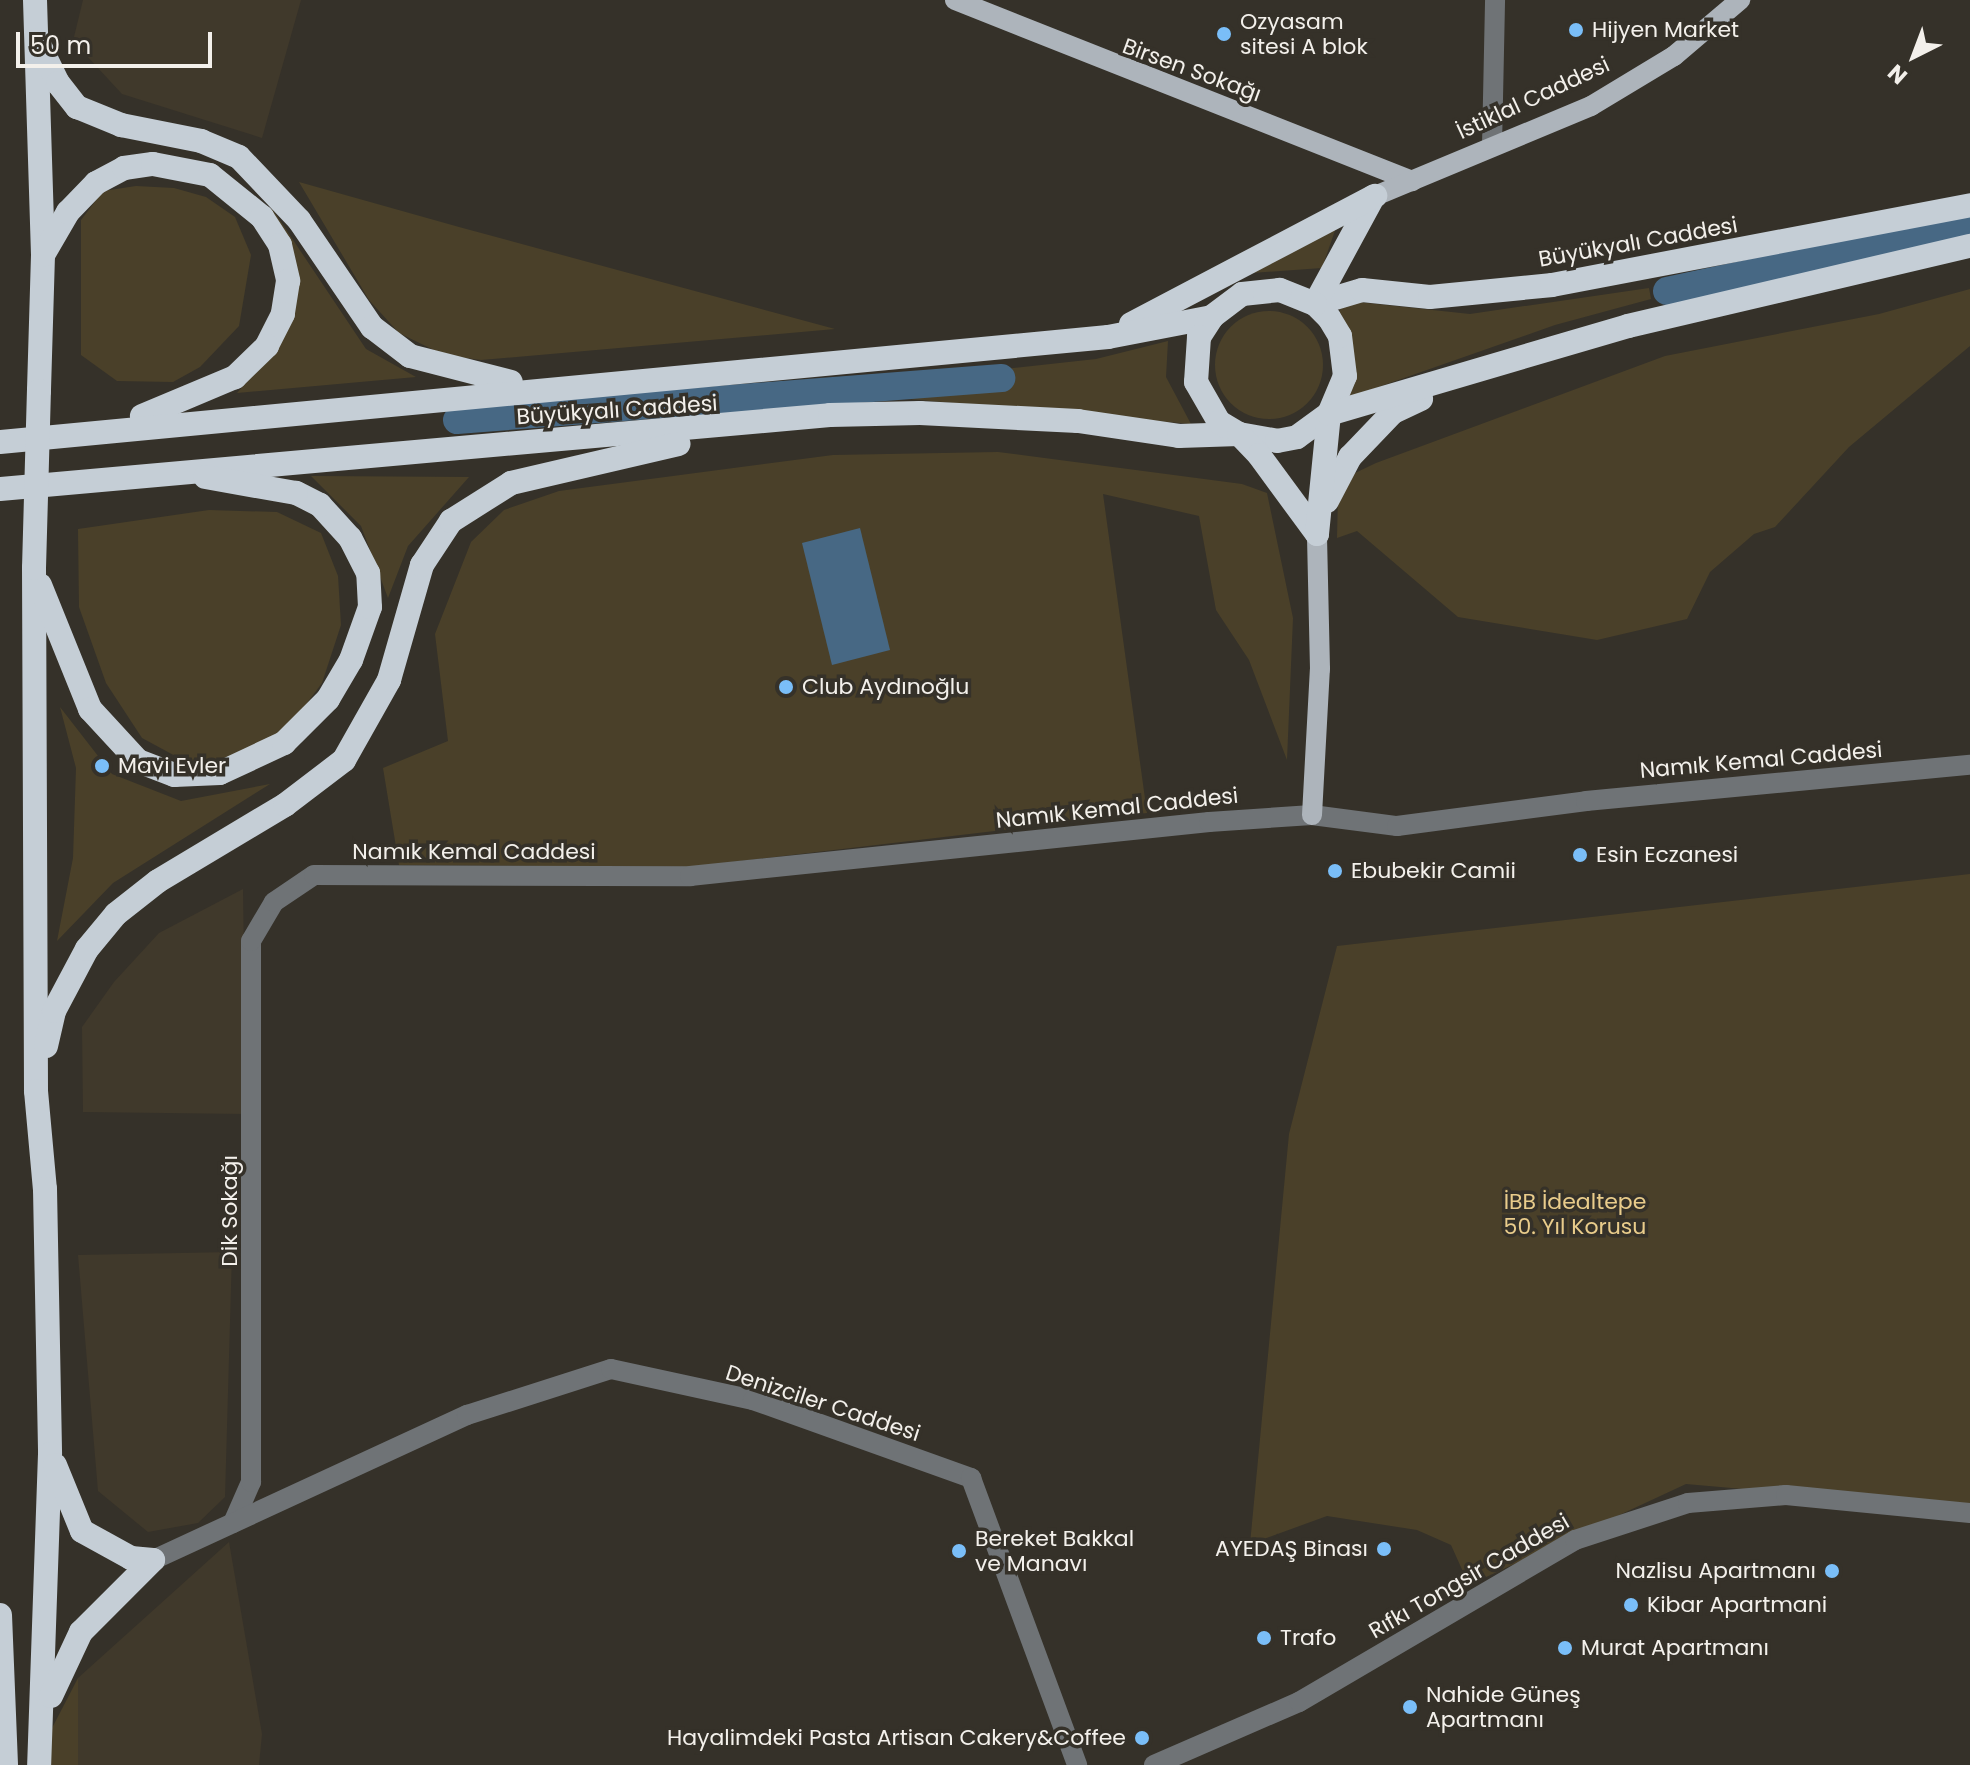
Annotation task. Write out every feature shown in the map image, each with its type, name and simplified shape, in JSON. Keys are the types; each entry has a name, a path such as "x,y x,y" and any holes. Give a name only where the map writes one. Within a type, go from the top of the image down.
{"highway":[{"path":"35,0 43,255 34,568 36,1091 45,1189 50,1454 39,1765"},
{"path":"37,40 58,83 77,107 121,125 201,141 239,157 299,220 372,327 410,356 476,377 545,387"},
{"path":"43,255 68,212 96,183 124,168 153,164 210,175 262,217 280,245 288,281 283,314 267,346 235,377 205,392 167,409 86,433"},
{"path":"1315,304 1375,196"},
{"name":"İstiklal Caddesi","path":"1108,337 1375,196"},
{"name":"Büyükyalı Caddesi","path":"1315,304 1362,290 1430,297 1552,285 1970,205"},
{"name":"Büyükyalı Caddesi","path":"0,489 171,471 755,426 830,415 920,413 1078,421 1179,436 1239,434 1258,440 1287,439 1329,414 1485,368 1769,290 1970,246"},
{"path":"1260,290 1298,294 1315,304 1340,336 1345,356 1345,376 1329,414 1317,534 1281,481 1239,434 1219,422 1196,382 1199,337 1212,317 1242,294 1260,290"},
{"path":"1108,337 1212,317"},
{"name":"Büyükyalı Caddesi","path":"0,442 545,387 1108,337"},
{"path":"1317,534 1332,485 1350,457 1393,412 1485,368"},
{"path":"36,1091 54,1011 87,949 116,914 158,881 285,805 344,760 367,727 389,680 422,565 451,521 511,483 755,426"},
{"path":"34,568 90,709 138,761 174,775 198,776 234,769 284,743 328,699 351,660 370,607 368,573 350,538 312,501 296,493 171,471"},
{"path":"50,1454 82,1531 131,1558 153,1560"},
{"path":"42,1723 60,1669 81,1632 153,1560"},
{"path":"0,1615 6,1765"}],"main road":[{"name":"Birsen Sokağı","path":"955,0 1413,181"},
{"name":"İstiklal Caddesi","path":"1375,196 1591,106 1674,56 1740,0"},
{"path":"1312,815 1320,669 1317,534"}],"street":[{"path":"1492,146 1495,0"},
{"name":"Namık Kemal Caddesi","path":"274,902 314,875 690,876 1312,815 1397,826 1586,801 1970,765"},
{"name":"Dik Sokağı","path":"233,1523 251,1482 251,941 274,902"},
{"name":"Denizciler Caddesi","path":"153,1560 467,1415 611,1369 753,1400 971,1478 1077,1765"},
{"name":"Rıfkı Tongsir Caddesi","path":"1154,1765 1299,1702 1575,1540 1688,1503 1786,1495 1970,1513"}],"shaded area":[{"path":"83,0 301,0 262,138 122,94 73,41"},
{"path":"243,889 246,1114 83,1112 82,1027 114,982 159,933"},
{"path":"232,1252 225,1497 198,1523 148,1532 98,1491 78,1255"},
{"path":"229,1542 262,1734 259,1765 78,1765 78,1678"}],"green space":[{"path":"299,182 835,329 481,360 444,355 399,333 369,300"},
{"path":"136,186 174,188 206,197 235,217 251,255 239,326 200,367 173,382 117,381 81,355 81,220 103,191"},
{"path":"271,207 366,349 416,377 237,393 279,344 276,225"},
{"path":"1338,222 1322,268 1252,273"},
{"path":"1649,288 1651,299 1555,325 1347,398 1339,300 1470,314"},
{"path":"1970,289 1970,346 1849,447 1775,527 1754,534 1710,572 1687,619 1597,640 1458,617 1357,531 1337,538 1338,496 1355,473 1376,463 1665,356 1879,314"},
{"path":"1269,311 1290,315 1307,327 1319,344 1323,365 1319,386 1307,403 1290,415 1269,419 1248,415 1231,403 1219,386 1215,365 1219,344 1231,327 1248,315"},
{"path":"1168,341 1166,377 1191,424 853,394 846,386 1096,359"},
{"name":"Club Aydınoğlu","path":"998,452 1242,484 1267,493 1293,618 1287,760 1249,660 1216,610 1199,516 1103,494 1147,813 689,867 399,865 383,768 448,741 435,634 471,542 504,510 559,491 833,455"},
{"path":"311,476 469,477 408,546 388,598 361,526"},
{"path":"209,510 277,512 321,533 338,576 341,625 322,683 284,734 243,760 192,765 142,738 106,683 79,607 78,529"},
{"path":"60,707 112,774 181,801 270,784 113,883 57,941 73,858 76,768"},
{"name":"İBB İdealtepe 50. Yıl Korusu","path":"1970,874 1970,1509 1686,1484 1469,1585 1451,1545 1417,1530 1327,1516 1250,1544 1289,1134 1337,946"},
{"path":"78,1678 78,1765 51,1765 51,1730"}],"water":[{"path":"860,528 890,650 832,665 802,543"}],"waterway":[{"path":"1667,291 1970,226"},
{"path":"457,420 1001,378"}],"place":[{"name":"Hijyen Market","path":"1576,30"},
{"name":"Ozyasam sitesi A blok","path":"1224,34"},
{"name":"Club Aydınoğlu","path":"786,687"},
{"name":"Mavi Evler","path":"102,766"},
{"name":"Esin Eczanesi","path":"1580,855"},
{"name":"Ebubekir Camii","path":"1335,871"},
{"name":"AYEDAŞ Binası","path":"1384,1549"},
{"name":"Bereket Bakkal ve Manavı","path":"959,1551"},
{"name":"Nazlisu Apartmanı","path":"1832,1571"},
{"name":"Kibar Apartmani","path":"1631,1605"},
{"name":"Trafo","path":"1264,1638"},
{"name":"Murat Apartmanı","path":"1565,1648"},
{"name":"Nahide Güneş Apartmanı","path":"1410,1707"},
{"name":"Hayalimdeki Pasta Artisan Cakery&Coffee","path":"1142,1738"}]}
